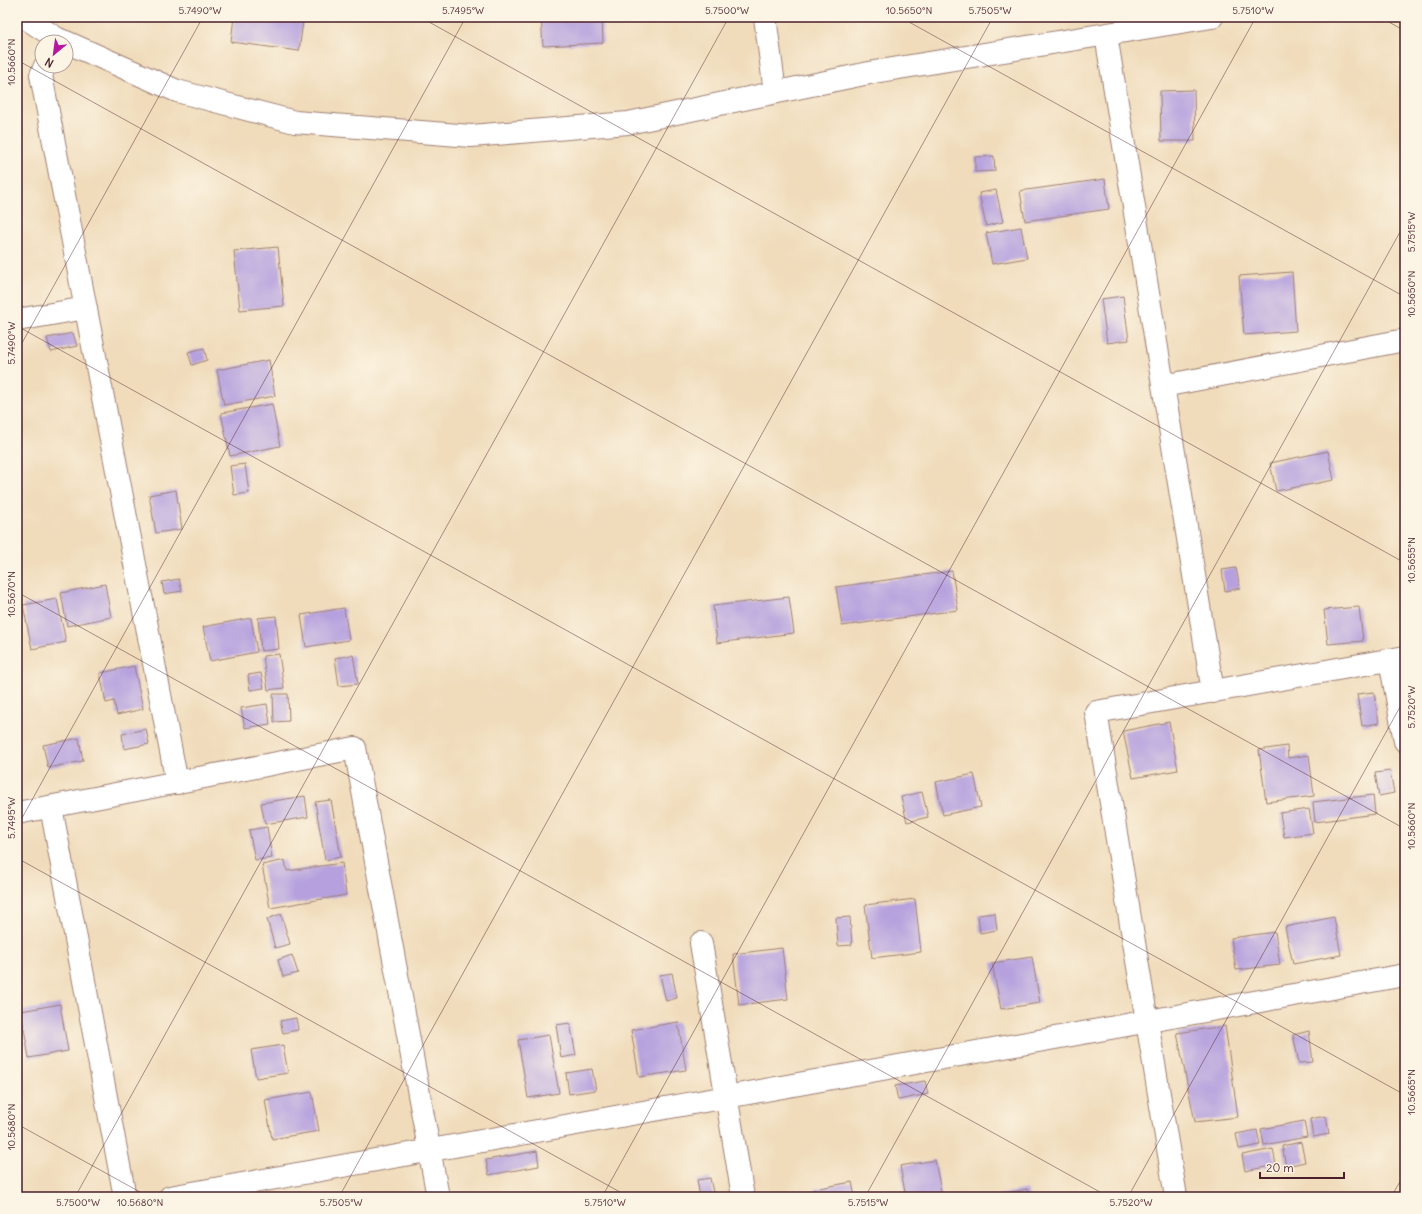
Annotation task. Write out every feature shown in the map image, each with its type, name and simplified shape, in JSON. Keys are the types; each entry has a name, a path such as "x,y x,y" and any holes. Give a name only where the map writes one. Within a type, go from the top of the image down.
{"street":[{"path":"24,17 50,34"},
{"path":"765,17 775,92"},
{"path":"74,47 177,91 295,122 471,136 628,122 874,72 1212,17"},
{"path":"1106,35 1213,692"},
{"path":"41,74 177,783"},
{"path":"17,320 86,308"},
{"path":"1163,386 1405,340"},
{"path":"1176,1197 1096,712 1398,659 1405,741"},
{"path":"17,814 355,748 438,1197"},
{"path":"51,807 125,1197"},
{"path":"701,943 743,1197"},
{"path":"170,1197 1405,975"}],"building":[{"path":"234,17 275,17 303,21 299,51 231,42"},
{"path":"541,17 602,17 603,43 543,46"},
{"path":"1194,90 1195,141 1161,141 1160,91"},
{"path":"994,156 995,171 975,172 975,157"},
{"path":"1105,179 1109,209 1025,221 1020,191"},
{"path":"996,190 1003,222 986,226 979,193"},
{"path":"1021,227 1027,258 992,264 986,233"},
{"path":"278,247 284,306 240,310 234,251"},
{"path":"1292,272 1296,331 1244,335 1239,276"},
{"path":"1123,296 1129,340 1107,343 1101,299"},
{"path":"73,333 77,346 51,352 47,338"},
{"path":"204,348 207,360 192,365 188,352"},
{"path":"269,360 275,396 224,405 217,370"},
{"path":"272,404 280,446 230,456 221,413"},
{"path":"1328,451 1334,480 1276,491 1270,463"},
{"path":"245,464 249,493 234,495 230,466"},
{"path":"176,490 182,529 156,533 149,495"},
{"path":"1236,568 1240,588 1225,591 1222,570"},
{"path":"952,571 958,610 842,626 836,587"},
{"path":"179,579 182,591 164,594 162,582"},
{"path":"105,584 111,617 67,626 61,593"},
{"path":"789,597 794,633 717,643 713,606"},
{"path":"57,599 66,642 32,649 23,605"},
{"path":"1359,607 1363,641 1328,644 1324,610"},
{"path":"344,608 349,640 306,647 301,615"},
{"path":"276,616 279,649 261,651 258,618"},
{"path":"251,618 257,652 210,661 203,627"},
{"path":"279,654 284,688 268,690 263,656"},
{"path":"353,655 358,684 339,686 335,658"},
{"path":"134,666 143,709 117,715 114,701 106,703 100,673"},
{"path":"261,673 264,688 250,690 248,675"},
{"path":"1374,692 1379,723 1362,726 1357,694"},
{"path":"273,694 288,694 289,721 274,722"},
{"path":"267,704 270,724 245,728 241,708"},
{"path":"1169,722 1178,770 1133,778 1123,731"},
{"path":"146,729 149,744 124,749 122,734"},
{"path":"79,738 83,761 48,768 43,745"},
{"path":"1287,746 1288,758 1309,755 1314,796 1266,802 1259,750"},
{"path":"1390,771 1394,793 1379,796 1375,773"},
{"path":"974,774 981,807 943,815 936,782"},
{"path":"922,792 928,817 907,822 901,797"},
{"path":"1373,795 1375,814 1315,822 1313,802"},
{"path":"305,796 308,817 265,824 261,803"},
{"path":"331,800 341,857 325,860 315,802"},
{"path":"1309,809 1313,833 1284,837 1280,813"},
{"path":"267,827 272,858 255,860 249,830"},
{"path":"285,860 287,871 342,863 346,895 270,908 262,865"},
{"path":"915,899 921,952 872,958 865,905"},
{"path":"995,913 997,930 980,933 978,915"},
{"path":"281,914 290,944 275,948 267,919"},
{"path":"850,917 852,945 838,946 836,918"},
{"path":"1334,917 1341,955 1293,964 1285,927"},
{"path":"1275,932 1280,965 1236,970 1231,938"},
{"path":"782,948 788,999 739,1005 733,954"},
{"path":"292,955 298,973 283,977 278,960"},
{"path":"1032,957 1040,1003 1001,1009 992,963"},
{"path":"672,973 677,998 666,1001 660,975"},
{"path":"60,1004 68,1051 29,1058 21,1011"},
{"path":"296,1018 298,1030 283,1033 280,1021"},
{"path":"678,1022 686,1070 639,1077 631,1030"},
{"path":"570,1023 576,1055 561,1058 556,1025"},
{"path":"1225,1026 1238,1117 1195,1122 1177,1033"},
{"path":"1309,1031 1313,1062 1299,1063 1293,1035"},
{"path":"549,1035 559,1093 528,1098 518,1040"},
{"path":"283,1045 288,1073 256,1078 251,1050"},
{"path":"592,1069 596,1090 569,1094 566,1073"},
{"path":"925,1081 928,1094 898,1100 895,1086"},
{"path":"312,1092 319,1131 272,1139 265,1100"},
{"path":"1326,1116 1329,1134 1313,1137 1310,1119"},
{"path":"1304,1121 1307,1137 1264,1145 1261,1129"},
{"path":"1257,1130 1260,1145 1239,1149 1236,1134"},
{"path":"1301,1142 1305,1162 1286,1166 1282,1146"},
{"path":"1273,1149 1276,1165 1245,1171 1242,1155"},
{"path":"537,1151 539,1166 489,1175 486,1160"},
{"path":"935,1160 942,1197 906,1197 900,1166"},
{"path":"710,1178 714,1197 700,1197 697,1180"},
{"path":"852,1182 855,1197 816,1197 814,1189"},
{"path":"1027,1189 1029,1197 998,1197 998,1195"}]}
